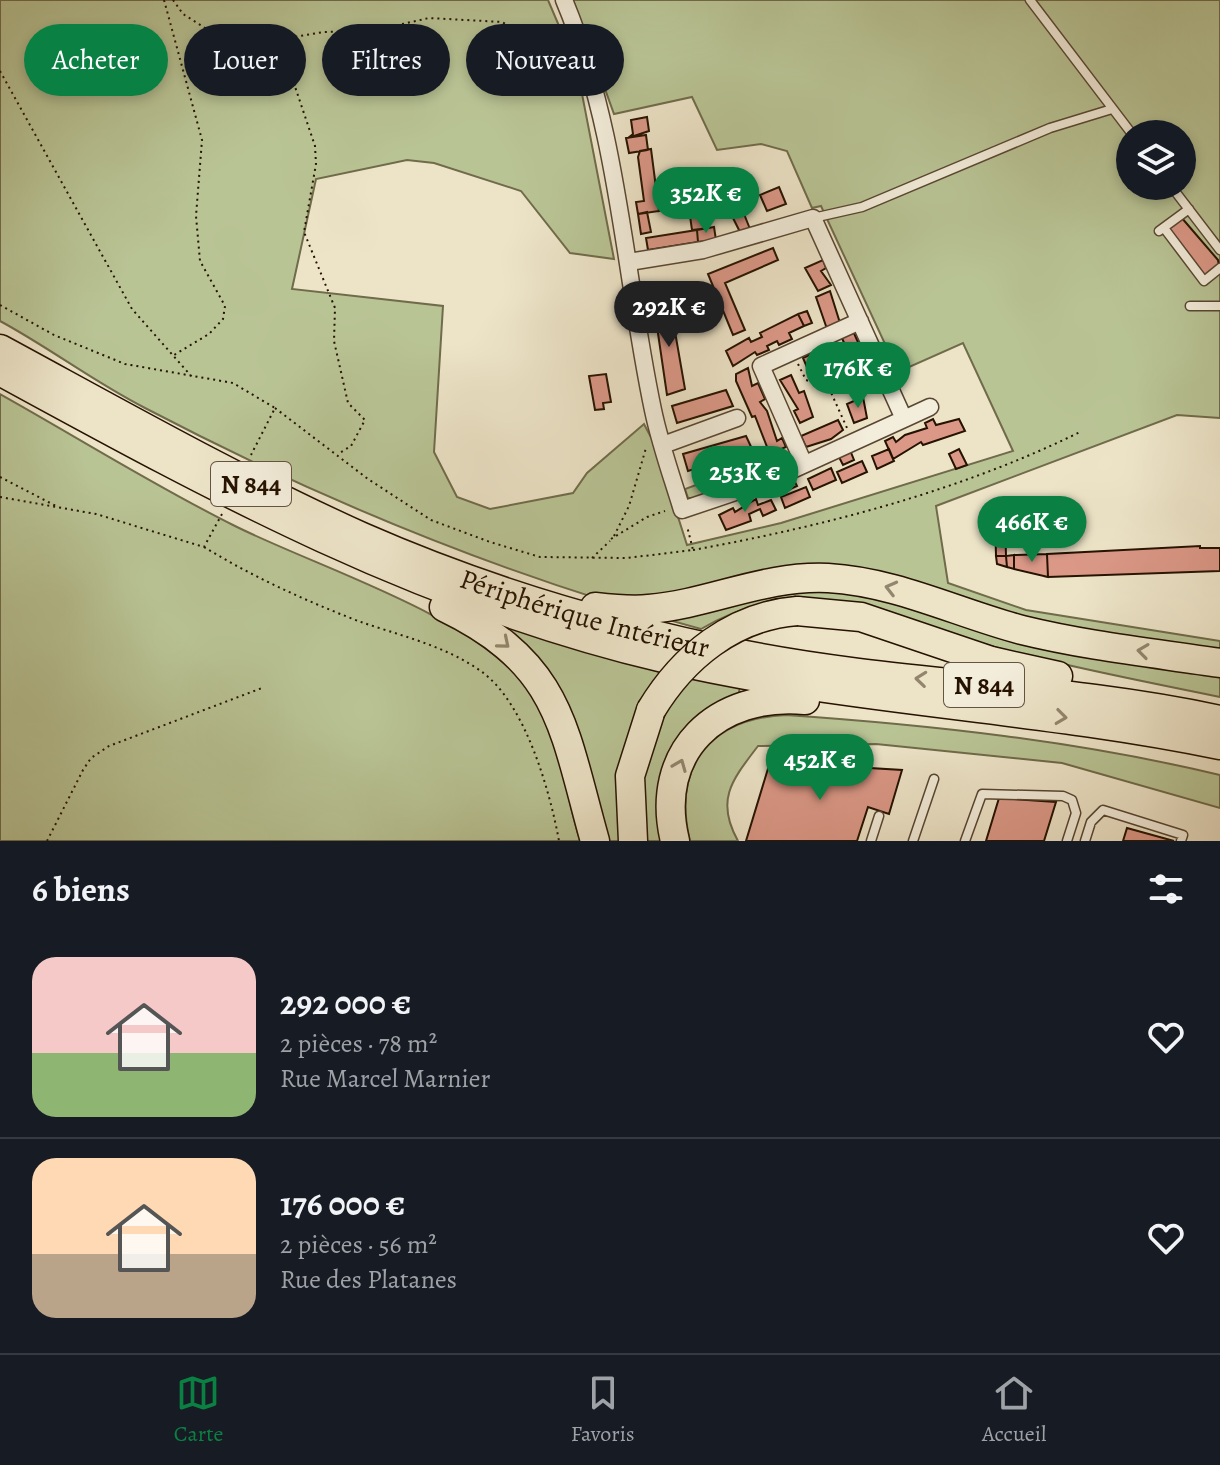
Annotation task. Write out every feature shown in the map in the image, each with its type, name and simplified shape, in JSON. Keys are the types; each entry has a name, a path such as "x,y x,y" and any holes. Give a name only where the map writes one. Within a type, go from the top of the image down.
{"highway":[{"name":"Périphérique Intérieur","path":"0,349 404,565 580,616 747,656 866,673 1083,696 1220,720"},
{"name":"N 844","path":"0,371 251,506 404,565 518,618 667,659 796,684 1127,727 1220,745"},
{"path":"595,841 569,738 538,677 496,636 404,587 404,565 431,554 551,595 617,609 650,609 758,584 814,578 853,580 914,594 987,620 1065,640 1220,663"},
{"path":"633,841 630,776 651,710 684,665 709,644 744,623 797,611 861,617 991,661 1220,713"},
{"path":"675,841 670,803 679,764 698,734 732,709 758,700 791,698 971,715 984,708"}],"street":[{"path":"564,0 574,24"},
{"path":"597,96 612,165 656,424 682,510 804,464 930,407"},
{"path":"629,262 703,250 813,218 904,419"},
{"path":"804,464 761,366 860,321"},
{"path":"663,445 737,418"}],"lane":[{"path":"1030,0 1121,120"},
{"path":"813,218 862,207 1050,128 1112,109"},
{"path":"1182,200 1220,250"},
{"path":"1189,209 1161,230 1204,281 1220,268"},
{"path":"1190,306 1220,306"},
{"path":"913,841 934,779"},
{"path":"965,841 978,799 989,791 1063,796 1072,800 1076,813 1067,841"},
{"path":"1085,841 1091,822 1103,810 1183,835 1181,841"},
{"path":"871,841 879,816"}],"path":[{"path":"164,0 202,140 196,216 200,261 225,306 223,319 209,334 174,355"},
{"path":"173,0 183,14 199,24"},
{"path":"306,35 371,31 429,18 506,24"},
{"path":"0,71 13,88 108,270 156,340 174,355 193,378"},
{"path":"298,96 315,146 316,164 304,232 335,308 334,341 348,403 365,420 351,446 338,454"},
{"path":"0,305 54,335 125,364 233,383 275,408 368,479 431,520 540,557 591,559 693,550 788,531 895,502 1026,457 1080,432"},
{"path":"792,352 806,380 829,388 853,442"},
{"path":"251,455 275,408"},
{"path":"611,539 629,506 649,431 656,424"},
{"path":"0,477 59,508"},
{"path":"0,497 96,514 204,547 244,572 301,598 450,655 481,671 508,701 531,749 545,781 559,841"},
{"path":"591,559 611,539 647,517 669,509 682,510 693,550"},
{"path":"204,547 222,514"},
{"path":"47,841 91,758 109,746 262,688"}],"green space":[{"path":"0,0 548,0 558,24 466,24 466,96 582,96 614,259 570,253 521,191 434,163 407,160 316,179 292,289 443,306 434,452 457,497 490,509 573,493 587,473 644,424 655,445 687,545 781,523 1013,451 963,343 898,372 821,206 812,208 787,151 761,144 717,150 692,97 614,114 608,96 624,96 624,24 582,24 573,0 1220,0 1220,418 1177,415 936,506 948,583 1026,610 1220,641 1220,697 1042,659 860,605 822,600 783,600 743,609 701,629 629,608 487,561 348,505 126,398 0,321"},
{"path":"0,394 203,510 428,613 498,658 523,683 546,720 580,841 0,841"},
{"path":"758,462 765,476 699,498 688,498 685,489"},
{"path":"504,624 660,672 637,714 624,753 620,793 621,841 601,841 581,759 499,629"},
{"path":"685,675 740,686 738,699 697,726 669,841 641,841 642,755"},
{"path":"786,715 1004,736 1167,763 1220,775 1220,808 1062,763 876,744 758,746 734,780 727,802 731,827 738,841 690,841 686,814 687,790 693,769 703,751 718,736 737,725"}],"building":[{"path":"647,117 649,131 628,138 633,134 631,120"},
{"path":"646,135 648,150 629,153 626,138"},
{"path":"651,149 659,211 638,214 636,202 644,201 638,157 640,151"},
{"path":"779,187 786,204 767,211 760,195"},
{"path":"736,194 750,229 740,232 723,198"},
{"path":"668,198 669,209 659,211 658,199"},
{"path":"705,199 709,228 692,230 688,202"},
{"path":"647,212 651,232 641,234 638,214"},
{"path":"1181,217 1218,260 1219,266 1204,278 1164,228"},
{"path":"714,227 716,240 698,242 697,230"},
{"path":"697,230 698,242 648,250 646,238"},
{"path":"773,248 778,260 725,283 745,330 733,335 708,274"},
{"path":"823,260 826,268 821,271 831,285 818,291 805,268"},
{"path":"830,291 840,323 827,329 816,297"},
{"path":"670,303 685,389 667,395 654,306"},
{"path":"807,311 812,323 804,326 798,314"},
{"path":"798,314 804,326 789,333 792,339 779,345 777,341 767,346 769,350 757,355 755,352 733,366 726,351 749,338 751,342 762,337 760,333"},
{"path":"853,331 866,360 860,363 875,385 861,392 848,367 854,365 841,336"},
{"path":"834,348 839,360 823,368 817,356"},
{"path":"815,352 823,368 809,372 803,358"},
{"path":"748,368 752,386 758,383 765,399 760,402 767,411 777,441 782,438 786,447 781,449 788,465 776,470 755,416 752,417 736,381 736,374"},
{"path":"606,374 611,402 603,403 604,409 595,410 589,376"},
{"path":"791,375 799,393 804,391 813,417 800,423 794,411 798,409 780,380"},
{"path":"726,390 733,406 677,423 672,406"},
{"path":"863,397 867,418 854,423 847,404"},
{"path":"933,419 936,425 959,419 965,431 923,445 921,442 893,459 885,441 893,437 896,442 905,435 927,428 925,423"},
{"path":"838,420 843,430 831,439 806,447 801,436"},
{"path":"746,436 753,451 688,471 683,454"},
{"path":"889,449 894,461 877,469 872,456"},
{"path":"959,449 967,465 956,469 949,454"},
{"path":"850,450 854,460 843,465 838,455"},
{"path":"862,461 867,472 842,483 837,472"},
{"path":"831,468 836,480 813,490 808,479"},
{"path":"792,476 797,486 786,491 781,481"},
{"path":"806,487 810,497 785,508 781,497"},
{"path":"756,499 758,505 771,500 776,510 763,516 760,509 749,514 751,521 726,530 719,515 733,508 735,512"},
{"path":"1005,516 1006,556 996,556 995,517"},
{"path":"1200,546 1220,548 1220,571 1048,577 1047,554"},
{"path":"1047,554 1048,577 1014,569 1014,555"},
{"path":"1014,555 1014,569 1007,567 1006,556"},
{"path":"996,556 1006,556 1007,567 997,564"},
{"path":"770,762 902,770 889,814 868,807 857,841 746,841"},
{"path":"999,798 1056,802 1044,841 986,841"},
{"path":"1127,828 1174,841 1123,841"}]}
